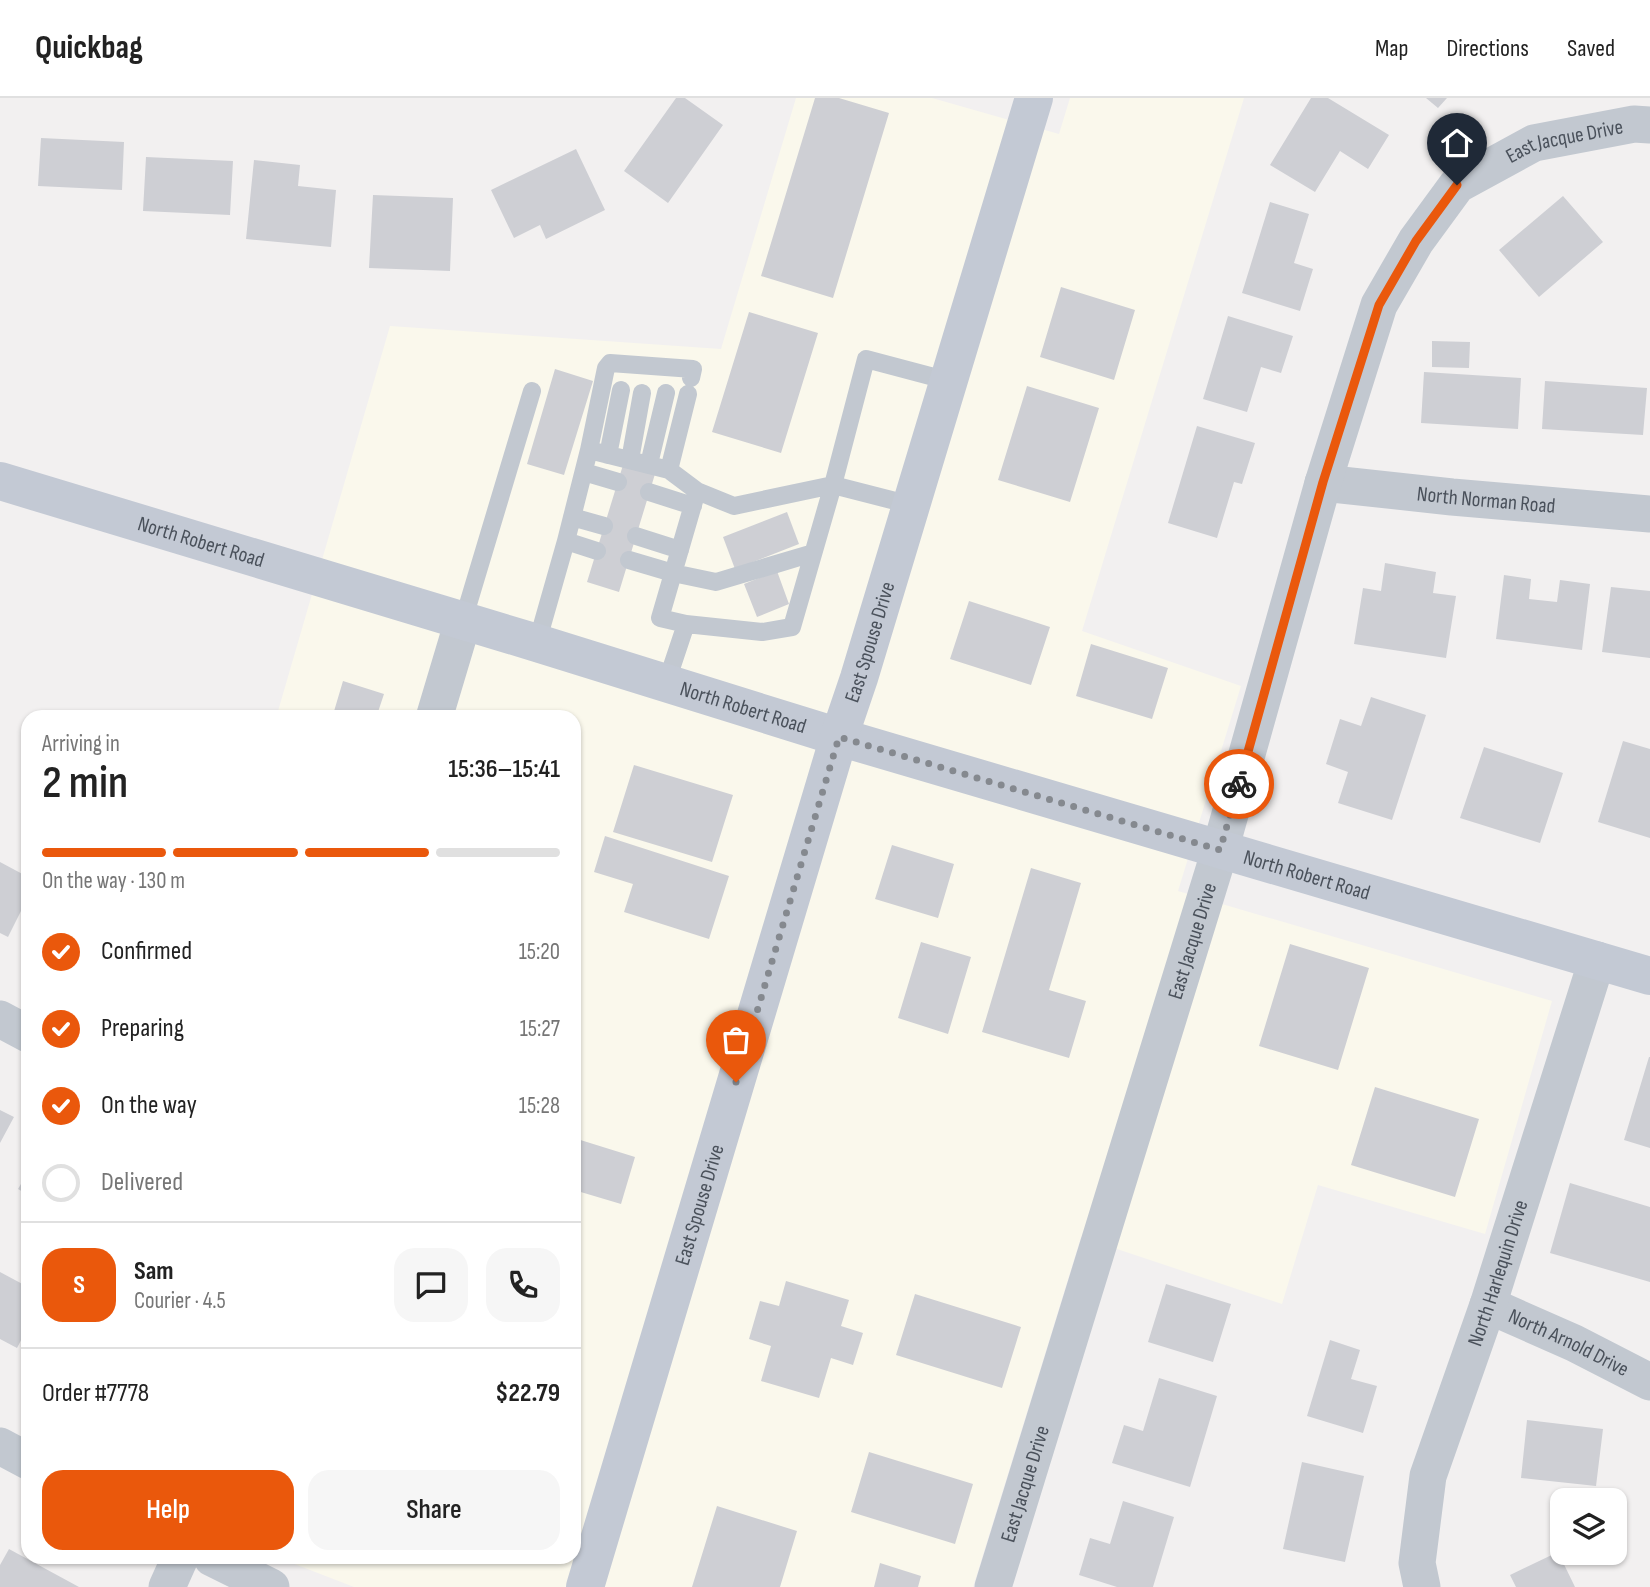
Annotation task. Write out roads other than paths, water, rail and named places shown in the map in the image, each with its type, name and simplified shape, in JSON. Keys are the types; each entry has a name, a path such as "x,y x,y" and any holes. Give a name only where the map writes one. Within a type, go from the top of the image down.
{"main road":[{"name":"East Spouse Drive","path":"585,1587 839,737 1034,98"},
{"name":"North Robert Road","path":"0,481 839,737 1650,976"}],"street":[{"name":"East Jacque Drive","path":"993,1587 1220,850 1323,482 1379,305 1416,241 1457,185 1534,143 1634,124 1650,125"},
{"name":"North Norman Road","path":"1323,482 1452,497 1650,514"},
{"path":"437,710 463,621"},
{"name":"North Harlequin Drive","path":"1422,1587 1417,1563 1428,1476 1488,1305 1597,960"},
{"path":"0,1019 21,1030"},
{"name":"North Arnold Drive","path":"1488,1305 1574,1343 1650,1382"},
{"path":"0,1446 21,1457"},
{"path":"167,1587 177,1564"},
{"path":"224,1564 271,1587"}],"lane":[{"path":"695,499 660,618 687,624 762,632 792,627 866,359 949,381"},
{"path":"537,643 584,472 606,368 610,363 622,375"},
{"path":"622,375 645,370 669,379 692,369 669,470"},
{"path":"608,455 622,375"},
{"path":"649,464 669,379"},
{"path":"463,621 532,391"},
{"path":"630,460 642,393"},
{"path":"589,450 669,470 695,499"},
{"path":"584,472 618,482"},
{"path":"649,492 734,506 833,485 911,505"},
{"path":"572,517 604,526"},
{"path":"636,536 680,550"},
{"path":"566,541 597,551"},
{"path":"629,560 716,582 813,553"},
{"path":"666,684 687,624"}]}
